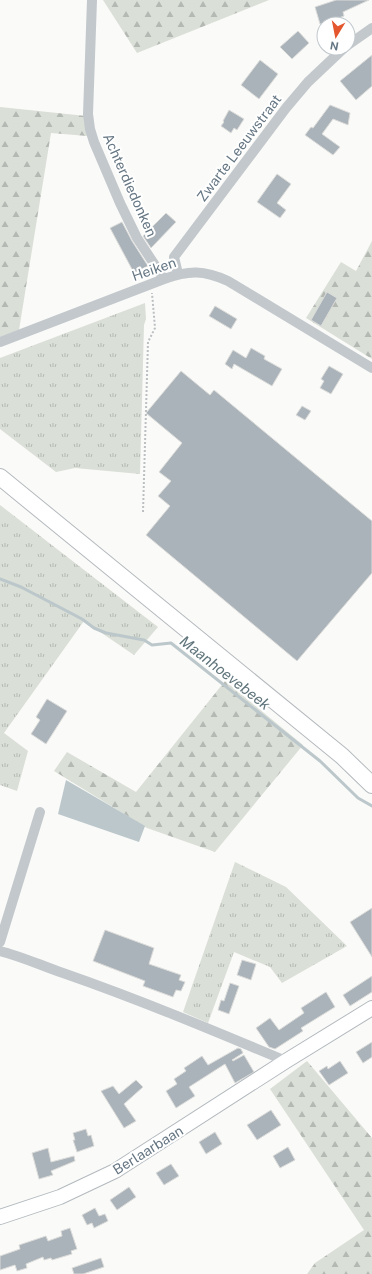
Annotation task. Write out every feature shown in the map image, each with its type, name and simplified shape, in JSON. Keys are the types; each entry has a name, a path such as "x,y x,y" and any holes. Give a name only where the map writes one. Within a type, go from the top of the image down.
{"main road":[{"path":"0,477 342,756 372,785"},
{"path":"342,756 372,775"}],"street":[{"name":"Achterdiedonken","path":"92,0 88,114 90,129 103,165 137,238 164,279"},
{"path":"356,39 372,28"},
{"name":"Zwarte Leeuwstraat","path":"178,274 174,257 286,108 308,82 336,56"},
{"name":"Heiken","path":"0,342 178,274 200,272 215,275 228,282 372,368"},
{"path":"0,942 40,812"},
{"path":"0,951 10,953 43,967 106,988 286,1062"},
{"name":"Berlaarbaan","path":"0,1218 60,1197 115,1171 372,1008"}],"path":[{"path":"143,512 148,342 155,328 151,284"}],"green space":[{"path":"103,0 269,0 137,53"},
{"path":"0,107 86,116 87,136 51,133 19,330 0,337"},
{"path":"372,241 372,359 306,318 341,262 356,271"},
{"path":"145,303 146,319 144,325 140,474 75,468 56,472 0,429 0,358"},
{"path":"0,505 158,627 134,655 84,621 4,733 28,751 17,791 0,785"},
{"path":"225,681 303,745 215,852 147,828 54,771 67,752 136,792"},
{"path":"235,862 286,887 347,946 282,983 270,967 234,952 208,1023 183,1012"},
{"path":"307,1061 372,1138 372,1274 307,1274 315,1263 364,1230 270,1089"}],"shaded area":[{"path":"66,780 145,826 139,842 58,814"}],"building":[{"path":"336,0 369,0 343,12 344,16 318,16 315,7"},
{"path":"298,31 309,43 292,59 280,47"},
{"path":"372,55 372,86 356,100 340,81"},
{"path":"260,60 278,74 259,99 241,85"},
{"path":"330,105 350,113 348,125 333,119 322,134 340,147 333,155 305,135 311,127 313,128"},
{"path":"229,110 244,119 237,130 234,128 231,133 221,126"},
{"path":"277,174 291,184 277,203 286,210 280,218 257,202"},
{"path":"166,213 176,222 151,248 143,236"},
{"path":"122,222 148,266 134,273 110,228"},
{"path":"327,292 337,298 321,326 311,320"},
{"path":"215,306 237,319 231,329 209,316"},
{"path":"251,348 265,356 264,359 282,369 272,386 234,364 232,369 225,364 233,350 246,358"},
{"path":"329,366 343,374 331,394 320,388 324,381 321,379"},
{"path":"181,371 210,395 214,390 372,521 372,573 297,661 146,535 170,506 158,496 171,481 159,472 182,443 146,413"},
{"path":"302,406 311,411 305,420 296,415"},
{"path":"47,699 67,711 46,744 31,734 40,720 36,717"},
{"path":"372,908 372,957 350,922"},
{"path":"105,930 154,948 149,964 181,975 179,980 185,982 181,991 176,990 173,997 143,986 145,981 93,961"},
{"path":"242,960 256,964 251,980 237,975"},
{"path":"372,976 372,992 350,1006 343,995"},
{"path":"230,983 239,986 229,1014 218,1010 221,1000 224,1001"},
{"path":"326,992 335,1007 301,1028 303,1031 275,1049 269,1047 256,1028 270,1018 279,1030 304,1013 301,1008"},
{"path":"372,1042 372,1057 363,1063 356,1052"},
{"path":"238,1048 241,1049 243,1053 232,1060 233,1061 244,1055 254,1072 235,1083 225,1064 189,1087 195,1096 176,1108 166,1091 177,1084 174,1079 186,1071 184,1068 202,1056 208,1065"},
{"path":"340,1061 348,1073 329,1085 319,1071 327,1066 328,1069"},
{"path":"136,1080 143,1087 124,1104 136,1121 124,1128 101,1091 113,1086 119,1094"},
{"path":"271,1110 281,1125 257,1140 247,1125"},
{"path":"86,1129 88,1136 91,1135 94,1146 77,1152 73,1140 75,1140 73,1133"},
{"path":"215,1132 222,1144 206,1154 199,1142"},
{"path":"288,1147 295,1160 280,1168 273,1156"},
{"path":"48,1148 51,1162 74,1156 75,1161 51,1171 53,1175 39,1179 32,1153"},
{"path":"171,1164 179,1176 164,1185 156,1173"},
{"path":"129,1187 136,1197 117,1210 110,1200"},
{"path":"95,1208 99,1216 105,1214 108,1221 94,1228 92,1223 87,1225 82,1215"},
{"path":"70,1228 77,1249 71,1251 72,1254 52,1260 51,1258 44,1260 43,1257 26,1264 27,1268 17,1271 15,1265 0,1270 0,1256 20,1249 19,1245 46,1236 48,1241 62,1236 61,1231"},
{"path":"101,1258 104,1267 83,1274 74,1274 72,1268"}],"waterway":[{"name":"Maanhoevebeek","path":"0,579 21,587 82,619 94,628 106,633 144,640 152,645 171,643 320,761 358,798 372,806"}]}
